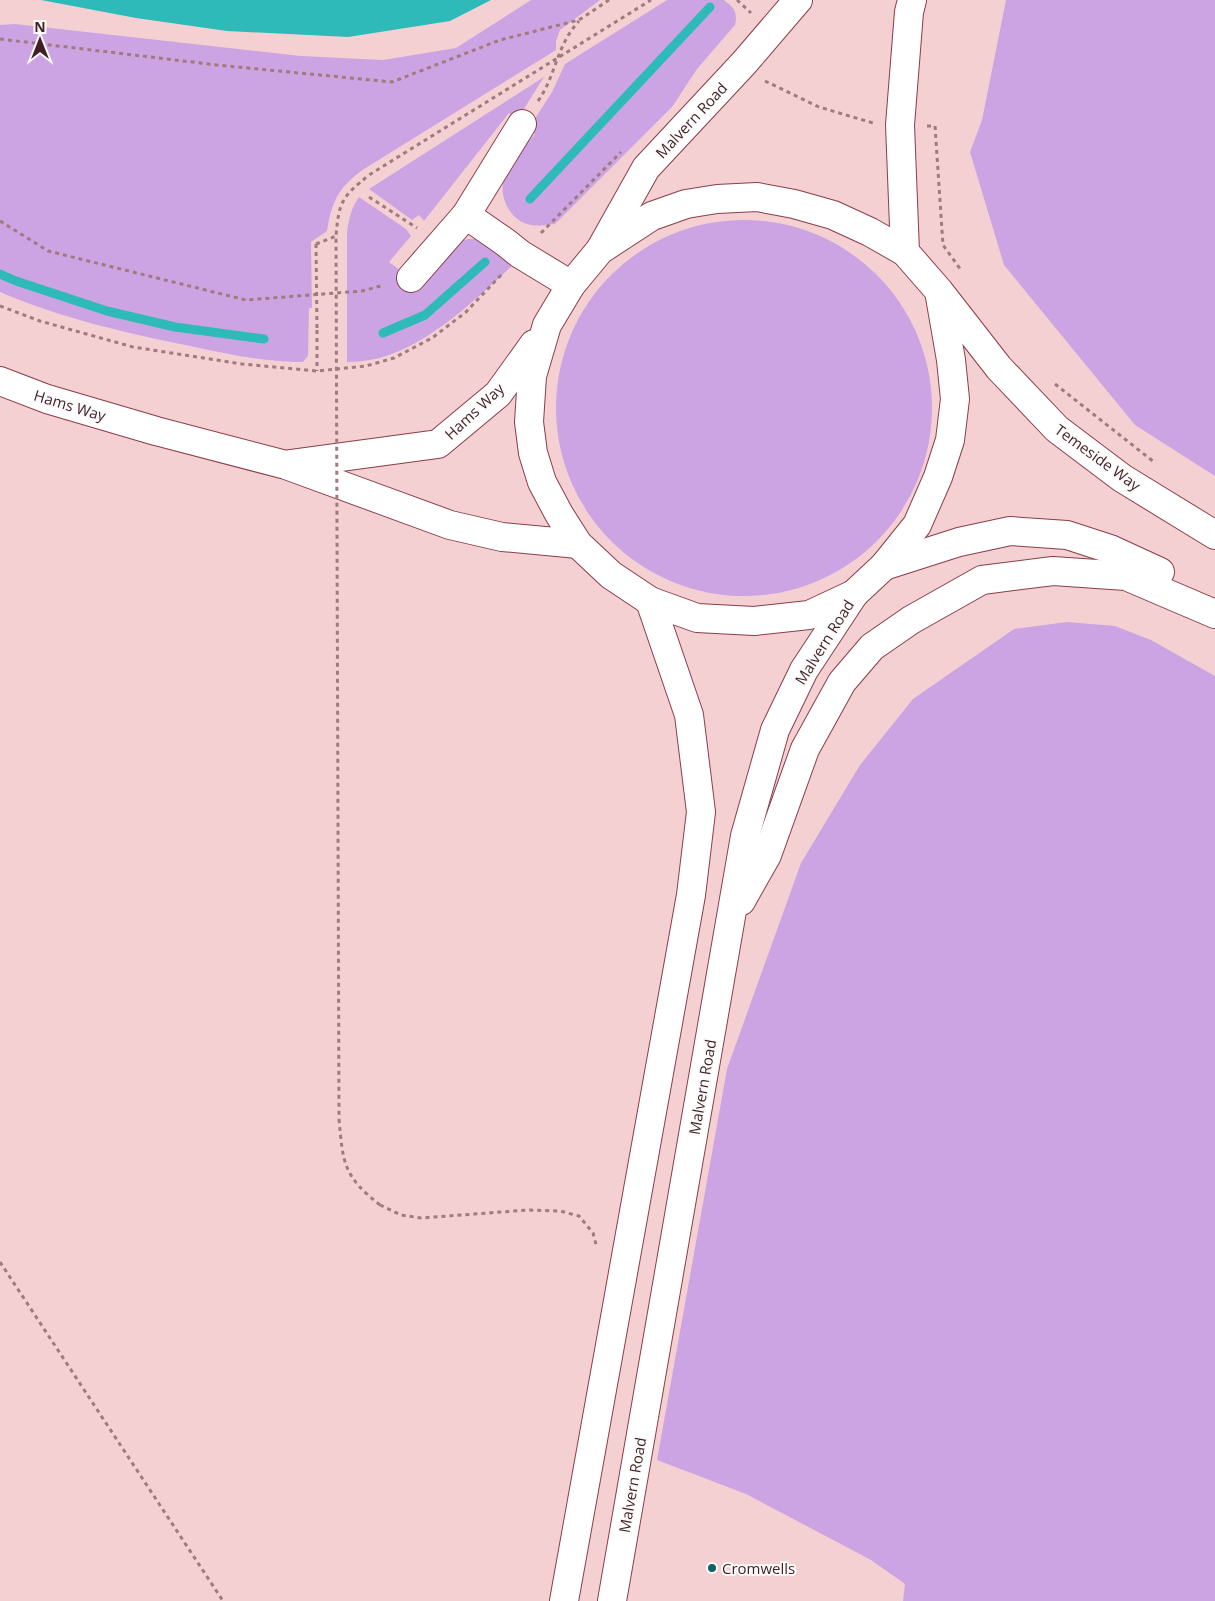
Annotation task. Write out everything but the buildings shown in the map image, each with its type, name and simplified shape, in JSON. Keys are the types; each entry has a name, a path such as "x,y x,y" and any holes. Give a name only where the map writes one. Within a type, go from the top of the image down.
{"main road":[{"name":"Malvern Road","path":"600,250 646,168 744,63 798,0"},
{"path":"906,252 900,125 909,12 912,0"},
{"path":"410,278 466,216 522,124"},
{"path":"906,252 833,214 757,197 717,199 686,204 652,216 600,250 571,285 547,326 532,376 529,422 532,453 542,482 578,544 611,575 650,601 697,618 754,621 809,615 854,594 884,566 917,525 938,477 950,440 955,399 951,360 939,291"},
{"path":"466,216 520,254 571,285"},
{"name":"Temeside Way","path":"906,252 999,368 1056,429 1122,478 1215,535"},
{"name":"Hams Way","path":"286,465 438,444 498,394 547,326"},
{"name":"Hams Way","path":"0,381 56,402 156,431 286,465 450,525 502,537 578,544"},
{"path":"884,566 959,542 1010,531 1067,535 1110,549 1215,597"},
{"path":"732,918 767,855 805,749 842,682 872,647 911,620 982,580 1052,571 1126,576 1215,614"},
{"name":"Malvern Road","path":"612,1601 746,836 774,730 804,670 854,594"},
{"path":"564,1601 691,895 701,812 689,715 650,601"}],"path":[{"path":"522,124 541,98 563,42 570,31 580,20 609,0"},
{"path":"598,1256 593,1233 580,1216 560,1211 528,1210 421,1218 401,1214 380,1205 363,1192 349,1173 342,1155 339,1119 336,236 338,213 343,200 351,190 369,175 651,0"},
{"path":"0,39 217,65 392,82 500,40 580,20"},
{"path":"764,80 819,107 875,123"},
{"path":"935,126 943,245 966,277"},
{"path":"368,197 440,244"},
{"path":"0,221 48,251 246,300 362,291 410,278"},
{"path":"317,371 316,244 336,236"},
{"path":"0,306 40,321 133,346 242,364 317,371 366,366 394,358 432,338 466,312 520,254"},
{"path":"1054,382 1160,466"},
{"path":"0,1262 223,1601"}],"shaded area":[{"path":"531,0 600,0 560,30 556,41 556,50 364,169 343,188 331,211 327,231 311,242 312,308 309,308 308,356 303,362 274,361 246,357 142,336 46,310 0,292 0,25 15,24 301,56 383,60 456,48"},
{"path":"667,0 724,0 734,11 736,17 735,25 697,69 672,107 555,224 541,226 527,224 515,217 506,204 504,197 503,183 505,176 518,154 535,134 529,128 552,92 565,64"},
{"path":"1006,0 1215,0 1215,476 1135,425 1004,265 970,152 982,120"},
{"path":"544,77 517,120 509,113 424,221 419,215 412,220 369,189"},
{"path":"359,197 406,229 411,236 389,262 416,282 458,242 468,239 481,239 513,265 465,308 429,335 390,355 370,360 347,362 347,232 354,205"},
{"path":"744,220 781,224 816,234 848,252 877,275 900,304 918,336 928,371 932,408 928,445 918,480 900,512 877,541 848,564 816,582 781,592 744,596 707,592 672,582 640,564 611,541 588,512 570,480 560,445 556,408 560,371 570,336 588,304 611,275 640,252 672,234 707,224"},
{"path":"1067,622 1115,626 1151,640 1215,676 1215,1601 903,1601 905,1584 871,1560 746,1494 657,1460 727,1069 801,863 860,765 913,699 1014,629"}],"water":[{"path":"41,0 491,0 450,21 348,37 227,31 136,18"}],"waterway":[{"path":"530,199 710,7"},
{"path":"383,333 425,315 485,262"},
{"path":"0,274 107,311 175,327 264,339"}],"place":[{"name":"Cromwells","path":"712,1568"}]}
